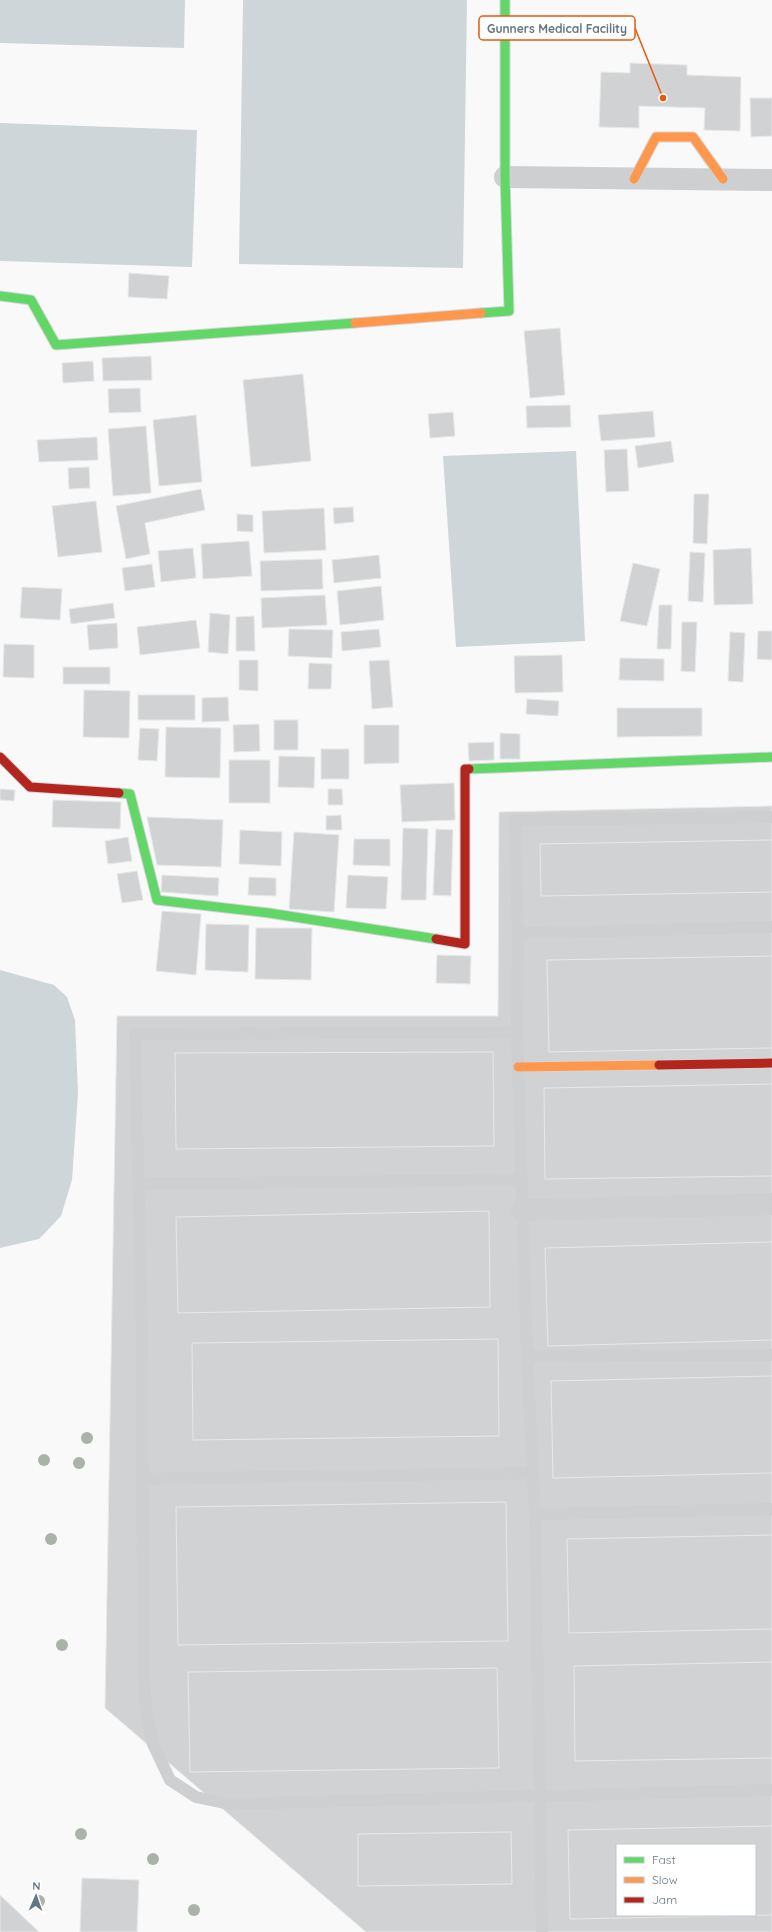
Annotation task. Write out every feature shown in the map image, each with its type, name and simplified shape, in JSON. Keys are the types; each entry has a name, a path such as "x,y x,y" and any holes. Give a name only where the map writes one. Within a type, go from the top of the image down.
{"street":[{"path":"0,296 31,300 56,345 509,311 505,178 504,0"},
{"path":"634,179 656,137 693,137 723,179"},
{"path":"505,178 772,180"},
{"path":"0,757 30,787 130,794 157,900 269,913 465,944 465,769 772,757"},
{"path":"518,1067 772,1063"},
{"path":"522,1210 772,1204"}],"lane":[{"path":"542,1932 535,1514 527,1356 522,1210 517,1032 518,933 515,820 772,817"},
{"path":"518,933 772,927"},
{"path":"517,1032 135,1034 142,1334 143,1663 146,1710 153,1744 170,1780 196,1797 228,1804 772,1790"},
{"path":"138,1184 522,1180"},
{"path":"527,1356 772,1355"},
{"path":"142,1479 533,1473"},
{"path":"535,1514 772,1509"}],"shaded area":[{"path":"0,0 185,0 184,48 0,43"},
{"path":"243,0 467,0 463,268 239,264"},
{"path":"0,123 197,130 192,267 0,261"},
{"path":"576,451 585,641 456,647 443,456"},
{"path":"0,970 54,985 67,997 75,1020 78,1093 72,1180 61,1216 39,1239 0,1248"}],"building":[{"path":"630,63 687,65 687,75 741,77 740,131 704,130 705,108 639,106 639,128 599,127 601,72 630,73"},
{"path":"750,98 772,98 772,136 751,137"},
{"path":"129,273 169,276 167,299 128,297"},
{"path":"560,328 565,395 530,398 524,331"},
{"path":"151,356 152,380 103,381 102,358"},
{"path":"93,361 94,381 63,383 62,363"},
{"path":"303,374 311,461 251,467 243,380"},
{"path":"140,388 141,412 109,413 108,389"},
{"path":"570,405 571,427 527,428 526,406"},
{"path":"653,411 655,437 601,441 598,415"},
{"path":"453,412 455,436 430,438 428,414"},
{"path":"196,415 202,482 159,486 153,420"},
{"path":"146,426 151,493 113,496 108,429"},
{"path":"97,437 98,460 39,462 37,440"},
{"path":"671,441 674,462 638,468 635,446"},
{"path":"627,449 629,491 606,492 604,450"},
{"path":"89,467 90,488 69,489 68,468"},
{"path":"201,489 205,510 145,523 150,554 126,559 116,506"},
{"path":"694,494 709,494 707,544 693,543"},
{"path":"96,501 102,552 58,557 52,506"},
{"path":"353,507 354,522 334,524 333,508"},
{"path":"324,508 326,550 264,553 262,511"},
{"path":"237,514 253,515 253,532 237,531"},
{"path":"249,541 252,576 203,579 201,544"},
{"path":"193,548 196,578 161,582 158,551"},
{"path":"751,548 753,604 714,605 713,550"},
{"path":"690,552 705,553 703,602 688,601"},
{"path":"379,555 381,578 334,583 332,560"},
{"path":"322,559 323,589 261,591 260,561"},
{"path":"633,563 660,569 647,626 620,621"},
{"path":"152,564 155,587 125,591 122,568"},
{"path":"381,586 384,620 340,625 337,591"},
{"path":"22,587 62,589 60,620 20,618"},
{"path":"325,595 327,625 262,628 261,598"},
{"path":"113,603 115,618 71,624 69,609"},
{"path":"659,605 672,605 671,649 657,649"},
{"path":"210,613 230,615 228,654 208,652"},
{"path":"254,616 255,651 236,651 236,617"},
{"path":"196,620 200,648 140,655 137,627"},
{"path":"682,622 697,622 695,672 681,671"},
{"path":"117,623 118,648 89,650 87,625"},
{"path":"289,629 333,630 332,658 288,656"},
{"path":"379,629 381,647 342,651 341,632"},
{"path":"758,631 772,631 772,660 757,659"},
{"path":"730,632 745,633 743,682 728,681"},
{"path":"4,644 34,645 34,678 3,677"},
{"path":"562,655 563,692 515,693 514,656"},
{"path":"620,658 664,659 664,681 619,680"},
{"path":"239,660 258,660 258,691 239,690"},
{"path":"389,660 393,707 372,709 369,661"},
{"path":"309,663 332,664 331,689 308,689"},
{"path":"63,667 110,667 110,684 63,684"},
{"path":"84,690 130,691 129,738 83,737"},
{"path":"138,695 195,695 195,720 138,720"},
{"path":"228,697 229,721 202,722 202,698"},
{"path":"527,699 559,701 558,716 526,714"},
{"path":"617,708 702,708 702,736 617,737"},
{"path":"274,720 298,720 298,750 274,750"},
{"path":"259,724 260,751 234,752 233,725"},
{"path":"364,725 399,725 399,763 364,764"},
{"path":"166,727 221,728 220,778 165,777"},
{"path":"140,728 159,729 157,761 138,760"},
{"path":"500,733 520,734 520,759 500,759"},
{"path":"494,742 494,760 469,761 468,743"},
{"path":"321,749 349,749 349,779 321,779"},
{"path":"279,756 315,757 314,788 278,787"},
{"path":"229,760 270,760 270,803 229,803"},
{"path":"454,783 455,820 402,822 400,785"},
{"path":"0,789 15,790 14,801 0,800"},
{"path":"328,789 342,789 343,805 328,805"},
{"path":"53,800 121,802 120,829 52,827"},
{"path":"772,806 772,1932 366,1932 105,1708 117,1016 498,1016 499,812"},
{"path":"341,815 342,830 326,830 326,816"},
{"path":"147,817 223,820 221,867 157,865"},
{"path":"403,828 428,829 426,900 401,900"},
{"path":"436,829 453,830 451,896 433,895"},
{"path":"240,830 282,832 281,866 239,864"},
{"path":"294,832 339,835 334,912 289,909"},
{"path":"128,837 132,861 108,864 105,841"},
{"path":"354,839 390,839 390,866 353,865"},
{"path":"772,840 772,892 541,896 540,844"},
{"path":"137,871 143,900 122,903 117,874"},
{"path":"162,875 219,878 218,896 161,892"},
{"path":"348,875 388,877 386,909 346,908"},
{"path":"249,877 276,878 276,896 248,895"},
{"path":"162,911 201,914 196,975 156,971"},
{"path":"206,924 249,925 248,972 205,970"},
{"path":"256,928 312,928 311,980 255,979"},
{"path":"437,955 471,956 470,984 436,983"},
{"path":"772,956 772,1048 549,1052 547,960"},
{"path":"493,1052 494,1146 176,1149 175,1053"},
{"path":"772,1084 772,1176 545,1179 544,1088"},
{"path":"489,1211 490,1307 178,1313 176,1217"},
{"path":"772,1242 772,1340 548,1346 545,1248"},
{"path":"498,1339 499,1436 193,1440 192,1343"},
{"path":"772,1376 772,1473 553,1478 551,1381"},
{"path":"506,1502 508,1641 178,1645 176,1507"},
{"path":"772,1535 772,1629 569,1633 567,1539"},
{"path":"772,1662 772,1758 575,1761 574,1666"},
{"path":"497,1668 499,1768 190,1772 188,1672"},
{"path":"772,1826 772,1915 756,1915 756,1844 616,1844 616,1916 722,1916 570,1919 568,1830"},
{"path":"511,1832 512,1884 358,1886 358,1834"},
{"path":"82,1878 139,1880 137,1932 80,1932"},
{"path":"0,1895 39,1932 0,1932"}],"traffic: fast":[{"path":"481,313 509,311 505,177 505,0"},
{"path":"0,296 31,300 56,345 355,323"},
{"path":"469,769 772,757"},
{"path":"119,793 130,794 157,900 269,913 436,939"}],"traffic: slow":[{"path":"634,179 656,137 693,137 723,179"},
{"path":"355,323 481,313"},
{"path":"518,1067 659,1065"}],"traffic: jam":[{"path":"0,757 30,787 119,793"},
{"path":"436,939 465,944 465,769 469,769"},
{"path":"659,1065 772,1063"}],"place":[{"name":"Gunners Medical Facility","path":"663,98"}]}
